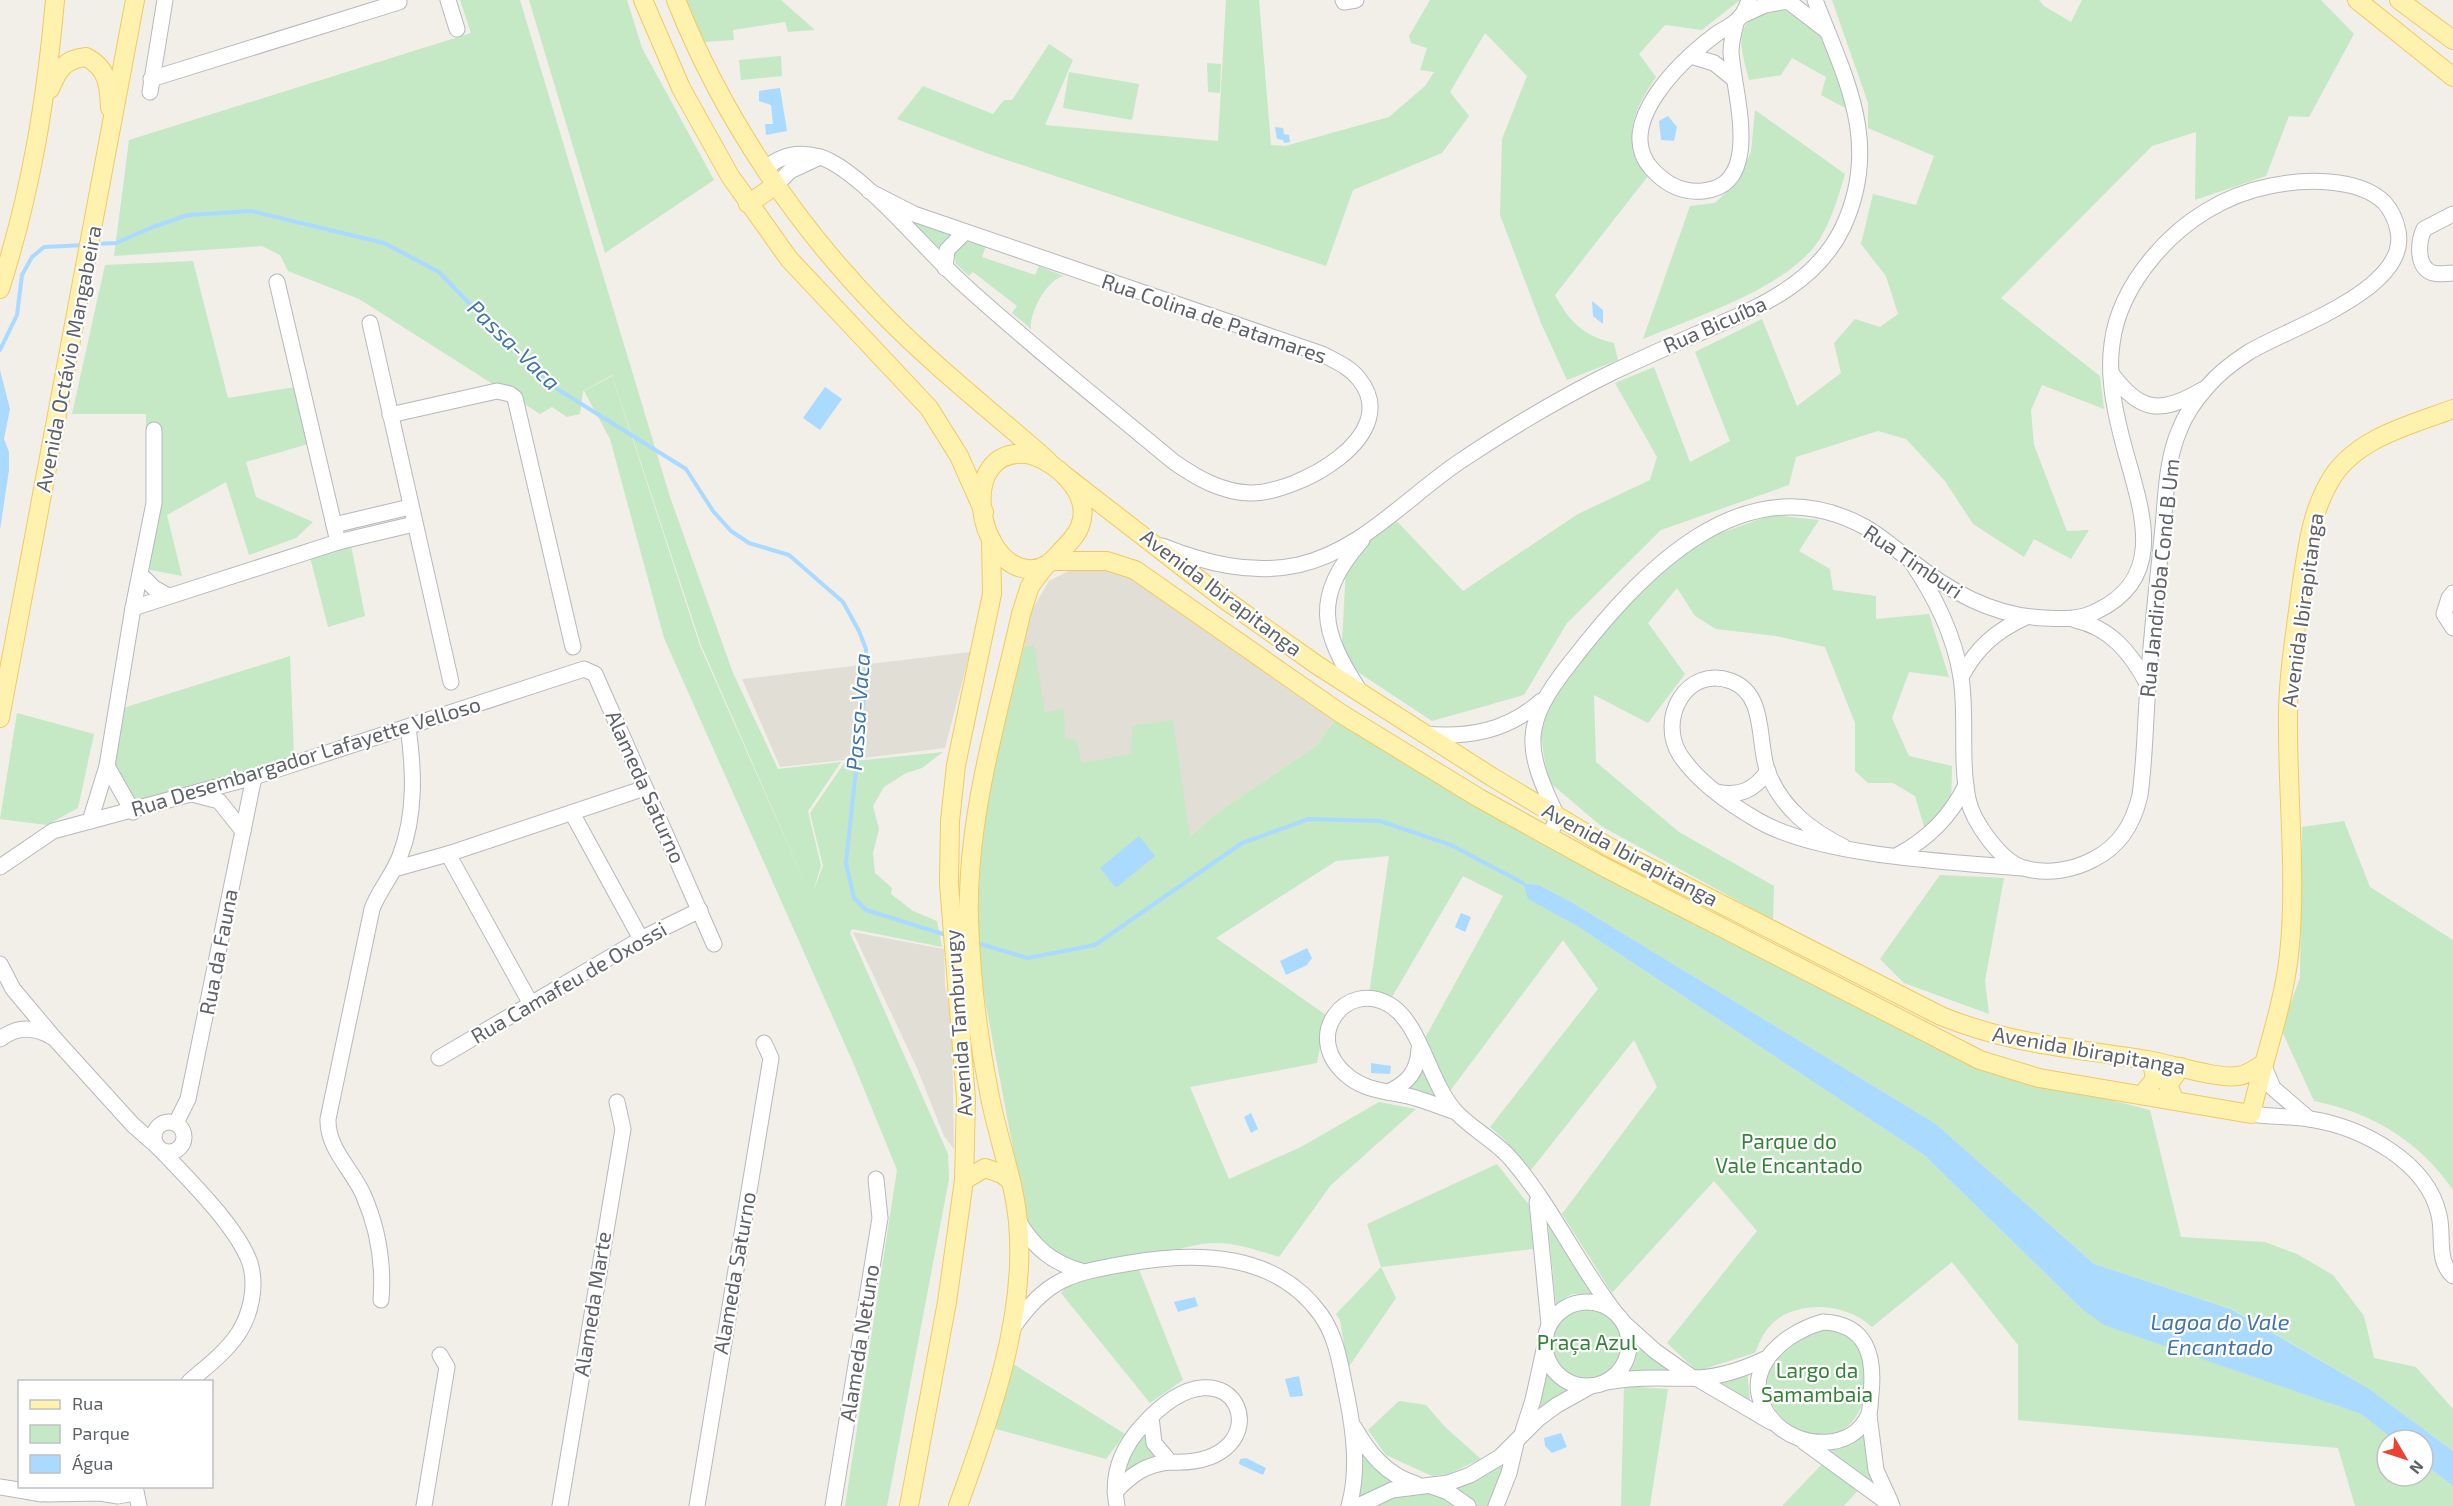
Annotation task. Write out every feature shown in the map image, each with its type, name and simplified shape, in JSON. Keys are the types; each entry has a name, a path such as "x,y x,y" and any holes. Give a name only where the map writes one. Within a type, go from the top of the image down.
{"main road":[{"path":"0,288 33,172 45,101 55,0"},
{"name":"Avenida Octávio Mangabeira","path":"0,718 94,231 135,0"},
{"path":"643,0 681,88 705,135 748,204 789,259 819,294 899,373 929,408 959,456 984,512 991,539 1000,556 1011,565 1027,570 1049,563 1074,537 1082,519 1079,497 1064,475 886,317 813,236 765,168 697,52 676,0"},
{"path":"2356,0 2453,77"},
{"path":"2399,0 2453,40"},
{"path":"45,101 55,76 68,61 86,57 103,68 107,78 111,137"},
{"path":"681,88 686,73 697,69 710,72"},
{"path":"748,204 776,185"},
{"name":"Avenida Ibirapitanga","path":"1049,563 1107,561 1135,570 1340,713 1548,837 1980,1060 2039,1078 2251,1114 2282,995 2289,956 2292,883 2289,679 2312,525 2319,499 2334,474 2351,454 2389,433 2453,409"},
{"path":"984,512 984,479 996,460 1020,454 1048,461"},
{"name":"Avenida Ibirapitanga","path":"1064,475 1275,636 1424,734 1558,818 1609,847 1941,1016 1990,1035 2035,1045 2147,1060 2238,1076 2263,1064"},
{"name":"Avenida Tamburugy","path":"909,1506 947,1302 964,1180 966,1099 964,977 961,919 949,848 952,793 992,594 991,539"},
{"name":"Avenida Tamburugy","path":"961,919 986,770 1024,604 1035,579 1049,563"},
{"name":"Avenida Tamburugy","path":"958,1506 992,1403 1010,1331 1019,1277 1018,1221 1011,1181 964,977"},
{"path":"2142,1095 2155,1079 2152,1067 2147,1060"},
{"path":"2175,1101 2168,1084 2181,1066"},
{"path":"964,1180 985,1168 1002,1174 1011,1181"}],"street":[{"path":"165,0 150,86 399,2"},
{"path":"448,0 457,30"},
{"path":"1343,0 1344,2 1356,0"},
{"path":"1749,0 1739,18 1731,50 1741,136 1738,166 1730,177 1708,190 1684,191 1671,186 1650,167 1642,154 1640,136 1642,118 1662,86 1691,56 1739,18 1765,5 1789,0 1827,31"},
{"name":"Rua Bicuíba","path":"1153,543 1214,564 1244,568 1298,565 1326,555 1371,530 1457,463 1527,418 1624,367 1766,303 1787,291 1826,254 1842,229 1852,203 1859,173 1861,143 1858,117 1815,0"},
{"path":"1691,56 1713,63 1734,79"},
{"name":"Rua Colina de Patamares","path":"765,168 782,156 796,153 820,157 845,171 945,268 1174,462 1211,484 1248,493 1287,488 1307,479 1346,452 1367,423 1370,407 1361,381 1351,370 1322,354 914,214 868,191"},
{"path":"776,185 790,171 820,157"},
{"path":"2207,387 2170,406 2155,406 2142,404 2131,396 2111,373 2111,348 2116,323 2128,293 2164,243 2206,210 2234,197 2286,183 2308,182 2358,188 2384,202 2393,214 2399,233 2400,247 2418,247"},
{"path":"2453,214 2424,230 2418,247 2425,268 2430,272 2453,273"},
{"path":"945,268 947,250 965,232"},
{"name":"Rua Jandiroba Cond B Um","path":"1844,847 1806,826 1785,802 1768,771 1755,706 1750,696 1740,686 1729,680 1712,679 1694,685 1682,694 1674,707 1672,738 1680,754 1692,769 1744,813 1780,831 1803,839 1844,847 1898,855 2022,868 2065,870 2083,865 2115,845 2128,828 2136,812 2140,795 2169,468 2180,428 2207,387 2247,353 2374,285 2394,264 2400,247"},
{"path":"277,282 338,542"},
{"path":"370,323 451,682"},
{"name":"Rua Timburi","path":"1558,818 1540,779 1532,745 1532,729 1544,699 1591,636 1667,557 1708,528 1731,518 1773,509 1815,511 1840,517 1865,527 1967,598 2000,612 2026,617 2073,619 2092,614 2120,596 2142,564 2144,524 2119,425 2111,373"},
{"path":"390,415 497,391 510,394 515,398 573,647"},
{"path":"90,821 107,766 133,608 154,503 154,430"},
{"path":"334,525 410,507"},
{"path":"133,608 338,542 414,524"},
{"name":"Rua Bicuíba","path":"1359,690 1332,645 1328,625 1328,606 1331,588 1340,570 1371,530"},
{"path":"1911,561 1941,610 1961,677 1966,785 1969,802 1979,826 2001,852 2022,868"},
{"path":"140,574 168,596"},
{"path":"2453,593 2445,607 2444,614 2453,628"},
{"path":"1961,677 1983,644 1996,632 2026,617"},
{"path":"2073,619 2092,624 2123,646 2134,659 2148,685"},
{"name":"Rua Desembargador Lafayette Velloso","path":"0,867 54,831 133,812 254,777 584,669"},
{"name":"Alameda Saturno","path":"584,669 595,674 714,944"},
{"name":"Rua Timburi","path":"1424,734 1451,735 1487,732 1520,717 1544,699"},
{"path":"381,1299 383,1276 378,1237 363,1195 332,1144 328,1132 328,1119 372,909 383,883 394,869 400,855 411,810 413,782 408,727"},
{"path":"107,766 133,812"},
{"path":"1717,792 1732,795 1744,793 1755,787 1768,771"},
{"name":"Rua da Fauna","path":"169,1124 186,1106 254,777"},
{"path":"1898,855 1915,846 1944,821 1966,785"},
{"path":"394,869 448,854 645,788"},
{"path":"194,795 219,801 236,819 243,831"},
{"path":"572,813 641,939"},
{"path":"1548,837 1558,818"},
{"path":"448,854 531,1004"},
{"name":"Rua Camafeu de Oxossi","path":"439,1058 641,939 700,910"},
{"path":"0,964 13,990 55,1039 133,1125 158,1147 200,1192 231,1231 249,1263 253,1281 247,1317 225,1349 191,1380"},
{"path":"1456,1112 1360,1084 1338,1067 1329,1051 1326,1034 1336,1014 1355,1001 1380,1000 1403,1016 1419,1049 1456,1112 1502,1150 1537,1196 1625,1324 1655,1352 1694,1378 1802,1440 1892,1506"},
{"path":"0,1039 10,1032 30,1029 42,1031 55,1039"},
{"name":"Alameda Saturno","path":"697,1506 771,1058 764,1043"},
{"path":"1388,1092 1408,1080 1419,1062 1419,1049"},
{"name":"Avenida Ibirapitanga","path":"2263,1064 2273,1088 2309,1119"},
{"name":"Alameda Marte","path":"560,1506 622,1129 617,1102"},
{"path":"122,1112 142,1123 169,1124 183,1130 183,1143 169,1152 158,1147"},
{"name":"Avenida Ibirapitanga","path":"2251,1114 2309,1119 2351,1130 2376,1141 2413,1170 2432,1197 2439,1213 2443,1263 2453,1276"},
{"path":"158,1147 155,1131 169,1124"},
{"name":"Alameda Netuno","path":"833,1506 880,1218 876,1179"},
{"path":"1496,1506 1531,1409 1549,1324 1546,1265 1537,1196"},
{"name":"Avenida Ibirapitanga","path":"2432,1197 2453,1212"},
{"path":"1018,1221 1036,1248 1048,1258 1081,1271"},
{"path":"2442,1253 2443,1244 2453,1229"},
{"path":"1010,1331 1035,1298 1056,1283 1081,1271 1172,1258 1213,1256 1261,1269 1284,1281 1304,1297 1321,1315 1331,1334 1338,1355 1352,1423 1354,1480 1349,1506"},
{"path":"1549,1324 1558,1313 1574,1303 1595,1302 1614,1311"},
{"path":"1544,1347 1550,1366 1563,1380 1581,1386 1636,1378 1694,1378 1749,1366 1765,1359 1792,1335 1808,1327 1823,1323 1838,1323 1850,1328 1860,1337 1871,1357 1873,1380 1869,1415 1876,1470 1892,1506"},
{"path":"1358,1506 1379,1494 1448,1483 1470,1475 1500,1457 1557,1405 1621,1369 1626,1360 1629,1341 1625,1324"},
{"path":"424,1506 447,1367 440,1355"},
{"path":"1765,1359 1758,1380 1759,1392 1768,1414 1778,1426"},
{"path":"1206,1386 1225,1392 1237,1408 1239,1428 1235,1438 1219,1455 1198,1462 1156,1463 1141,1470 1116,1499 1118,1466 1123,1453 1151,1417 1182,1393 1206,1386"},
{"path":"1802,1440 1816,1443 1839,1440 1852,1434 1869,1415"},
{"path":"1151,1417 1154,1443 1170,1462"},
{"path":"1352,1423 1377,1461 1403,1480 1448,1492 1468,1506"},
{"path":"0,1487 49,1492 97,1490 118,1496 132,1506"},
{"path":"118,1496 129,1494 134,1488"},
{"path":"135,1488 139,1506"},
{"path":"24,1506 49,1492"}],"shaded area":[{"path":"1117,563 1336,719 1316,746 1214,815 1128,893 983,821 1024,647 1029,615 1049,581 1074,568"},
{"path":"970,652 945,748 863,758 780,767 742,679"},
{"path":"853,932 944,949 945,986 952,1019 954,1149 944,1136 917,1068"}],"green space":[{"path":"460,0 520,0 670,497 733,673 778,769 841,762 808,811 821,866 813,892 823,866 810,813 845,762 943,752 922,768 906,773 884,787 873,806 879,829 873,853 875,873 892,888 891,894 913,911 937,921 942,947 852,929 850,933 948,1154 949,1179 887,1506 845,1506 897,1170 855,1067 664,638 610,439 584,391 612,376 700,646 811,897 701,645 612,375 583,391 580,414 567,417 552,407 540,414 359,299 288,271 280,255 262,246 114,256 129,140 471,33"},
{"path":"529,0 627,0 642,48 714,180 605,253"},
{"path":"680,0 781,0 815,30 788,32 785,22 733,30 734,40 703,42"},
{"path":"1226,0 1259,0 1271,145 1285,146 1389,117 1425,86 1434,72 1420,70 1427,48 1411,43 1409,36 1430,0 1740,0 1702,30 1665,25 1639,54 1656,77 1640,103 1633,126 1635,149 1648,176 1555,295 1566,313 1586,332 1614,343 1618,360 1567,380 1541,323 1500,215 1502,139 1527,76 1485,33 1450,92 1469,116 1442,153 1353,190 1326,266 986,153 897,119 923,86 993,114 1004,100 1012,100 1049,44 1073,60 1045,125 1218,141"},
{"path":"1832,0 2039,0 2044,6 2071,22 2082,0 2321,0 2354,34 2309,117 2289,116 2266,176 2195,200 2196,132 2152,146 2001,298 2100,376 2104,409 2042,385 2031,410 2034,445 2067,531 2089,530 2071,559 2034,539 2024,557 1973,524 1945,481 1906,439 1878,431 1796,457 1789,485 1661,530 1567,623 1524,695 1432,721 1341,661 1346,568 1391,515 1463,591 1578,514 1650,480 1657,457 1615,383 1654,367 1690,462 1730,441 1695,352 1762,319 1797,406 1841,373 1834,343 1855,319 1880,327 1898,314 1886,276 1861,244 1873,194 1916,205 1934,156 1868,128 1868,103"},
{"path":"1777,7 1800,12 1822,30 1847,109 1821,95 1826,77 1792,58 1781,75 1749,80 1741,43 1745,26 1762,13"},
{"path":"781,56 782,76 741,80 739,60"},
{"path":"1207,63 1221,64 1220,93 1208,92"},
{"path":"1069,72 1139,84 1132,120 1063,108"},
{"path":"1755,110 1845,174 1825,230 1815,246 1800,262 1781,276 1711,312 1643,339 1690,206 1715,203 1735,184 1751,152"},
{"path":"900,213 951,234 940,251"},
{"path":"962,241 986,246 982,257 1035,275 1039,266 1064,276 1051,283 1040,298 1033,314 1031,329 1012,313 1017,306 973,272 969,276 956,264 954,251"},
{"path":"193,261 228,398 295,387 308,444 246,462 256,497 313,522 296,538 249,555 226,482 167,515 182,576 146,569 146,414 72,414 105,265"},
{"path":"1771,515 1819,520 1799,551 1830,569 1833,590 1876,596 1876,619 1929,614 1949,677 1909,672 1892,718 1909,756 1952,766 1951,803 1925,830 1915,796 1893,783 1868,783 1855,771 1855,723 1825,647 1776,636 1716,629 1695,616 1677,588 1648,623 1685,674 1648,723 1594,695 1596,762 1679,832 1774,886 1773,920 1601,826 1548,781 1537,713 1650,574 1710,537"},
{"path":"351,545 365,616 328,627 310,557"},
{"name":"Parque do Vale Encantado","path":"1034,645 1045,713 1064,709 1065,739 1076,740 1082,763 1131,754 1132,726 1173,720 1190,837 1214,815 1316,746 1336,719 2036,1081 2150,1110 2181,1237 2265,1242 2297,1254 2333,1275 2364,1316 2374,1358 2416,1367 2453,1409 2453,1451 2435,1438 2435,1428 2422,1428 2368,1388 2232,1309 2094,1264 1936,1124 1573,903 1539,885 1523,883 1529,899 1577,926 1924,1155 2083,1310 2104,1324 2361,1414 2379,1428 2375,1428 2375,1488 2435,1488 2435,1472 2453,1486 2453,1506 2355,1506 2338,1448 2018,1420 2018,1345 1952,1262 1872,1327 1852,1314 1840,1310 1814,1307 1790,1312 1770,1325 1755,1353 1697,1371 1667,1343 1757,1231 1714,1181 1612,1293 1562,1214 1657,1087 1634,1040 1531,1170 1504,1139 1490,1127 1598,989 1563,940 1450,1091 1425,1038 1503,896 1463,876 1392,997 1369,994 1389,856 1336,861 1216,938 1326,1015 1317,1063 1190,1087 1229,1179 1301,1147 1379,1102 1416,1109 1331,1185 1279,1257 1222,1243 1202,1244 1102,1264 1082,1264 1064,1260 1049,1252 1027,1223 979,968 977,925 983,821 1000,738 1024,647"},
{"path":"290,656 294,756 134,804 114,769 123,708"},
{"path":"17,713 94,734 78,808 47,825 0,819"},
{"path":"2344,821 2370,887 2453,940 2453,1190 2425,1157 2393,1132 2356,1113 2314,1101 2281,1029 2300,978 2302,827"},
{"path":"1940,875 2004,878 1985,981 1989,1014 1904,983 1880,959"},
{"path":"1423,1068 1442,1102 1406,1091 1414,1084"},
{"path":"1497,1164 1529,1205 1533,1249 1381,1267 1367,1224"},
{"path":"1548,1224 1592,1294 1572,1294 1556,1304"},
{"path":"1138,1267 1183,1380 1150,1403 1061,1293 1071,1282"},
{"path":"1381,1267 1396,1298 1348,1368 1340,1320 1336,1314"},
{"name":"Praça Azul","path":"1587,1306 1601,1309 1613,1317 1621,1329 1624,1343 1621,1357 1613,1369 1601,1377 1587,1380 1573,1377 1561,1369 1553,1357 1550,1343 1553,1329 1561,1317 1573,1309"},
{"name":"Largo da Samambaia","path":"1817,1329 1840,1330 1856,1341 1865,1359 1867,1380 1863,1402 1853,1420 1838,1433 1818,1436 1794,1427 1785,1420 1772,1403 1766,1383 1771,1362 1778,1353"},
{"path":"1637,1343 1674,1371 1627,1371 1634,1361"},
{"path":"999,1355 1125,1434 1106,1459 985,1426"},
{"path":"1546,1369 1568,1390 1534,1413"},
{"path":"1747,1372 1750,1400 1712,1382"},
{"path":"1624,1386 1668,1389 1650,1506 1621,1506"},
{"path":"1399,1401 1426,1405 1445,1427 1481,1459 1448,1474 1432,1476 1386,1455 1368,1430"},
{"path":"1145,1433 1154,1457 1120,1479 1123,1465"},
{"path":"1864,1435 1877,1486 1826,1450 1846,1445"},
{"path":"1358,1444 1369,1461 1399,1484 1358,1497"},
{"path":"1508,1455 1490,1506 1474,1506 1449,1488"},
{"path":"1824,1462 1860,1488 1844,1506 1782,1506"},
{"path":"1434,1492 1460,1506 1369,1506 1389,1495"}],"water":[{"path":"780,88 787,131 766,135 765,124 773,124 771,105 759,101 759,91"},
{"path":"1668,116 1677,127 1674,141 1661,140 1659,121"},
{"path":"1275,127 1283,128 1284,134 1289,135 1290,142 1284,143 1283,140 1277,139"},
{"path":"1592,301 1603,310 1603,324 1593,316"},
{"path":"0,370 10,409 4,439 9,452 9,470 0,530"},
{"path":"825,387 842,399 820,430 803,418"},
{"path":"1139,836 1155,856 1116,888 1100,868"},
{"name":"Lagoa do Vale Encantado","path":"1523,883 1539,885 1573,903 1936,1124 2094,1264 2231,1309 2368,1388 2422,1428 2379,1428 2361,1414 2104,1325 2083,1310 1924,1155 1577,926 1528,899"},
{"path":"1461,913 1471,917 1465,932 1455,927"},
{"path":"1307,948 1312,958 1307,965 1286,975 1280,961"},
{"path":"1371,1063 1391,1066 1390,1074 1371,1073"},
{"path":"1251,1113 1258,1129 1251,1133 1244,1117"},
{"path":"1195,1297 1198,1306 1178,1312 1174,1302"},
{"path":"1299,1376 1303,1396 1290,1397 1285,1379"},
{"path":"1561,1433 1567,1447 1552,1453 1545,1446 1544,1438"},
{"name":"Lagoa do Vale Encantado","path":"2435,1438 2453,1451 2453,1486 2435,1472"},
{"path":"1246,1458 1266,1468 1263,1475 1239,1464 1240,1459"}],"waterway":[{"name":"Passa-Vaca","path":"95,244 116,243 188,215 251,211 384,243 439,272 518,354 554,387 686,469 713,511 731,531 749,543 789,555 843,602 866,649 865,685 846,863 854,898 866,910 946,935"},
{"name":"Passa-Vaca","path":"0,350 17,315 22,275 32,257 44,247 85,245"},
{"name":"Passa-Vaca","path":"977,943 1028,958 1095,945 1242,843 1309,819 1380,821 1451,845 1523,883"}]}
